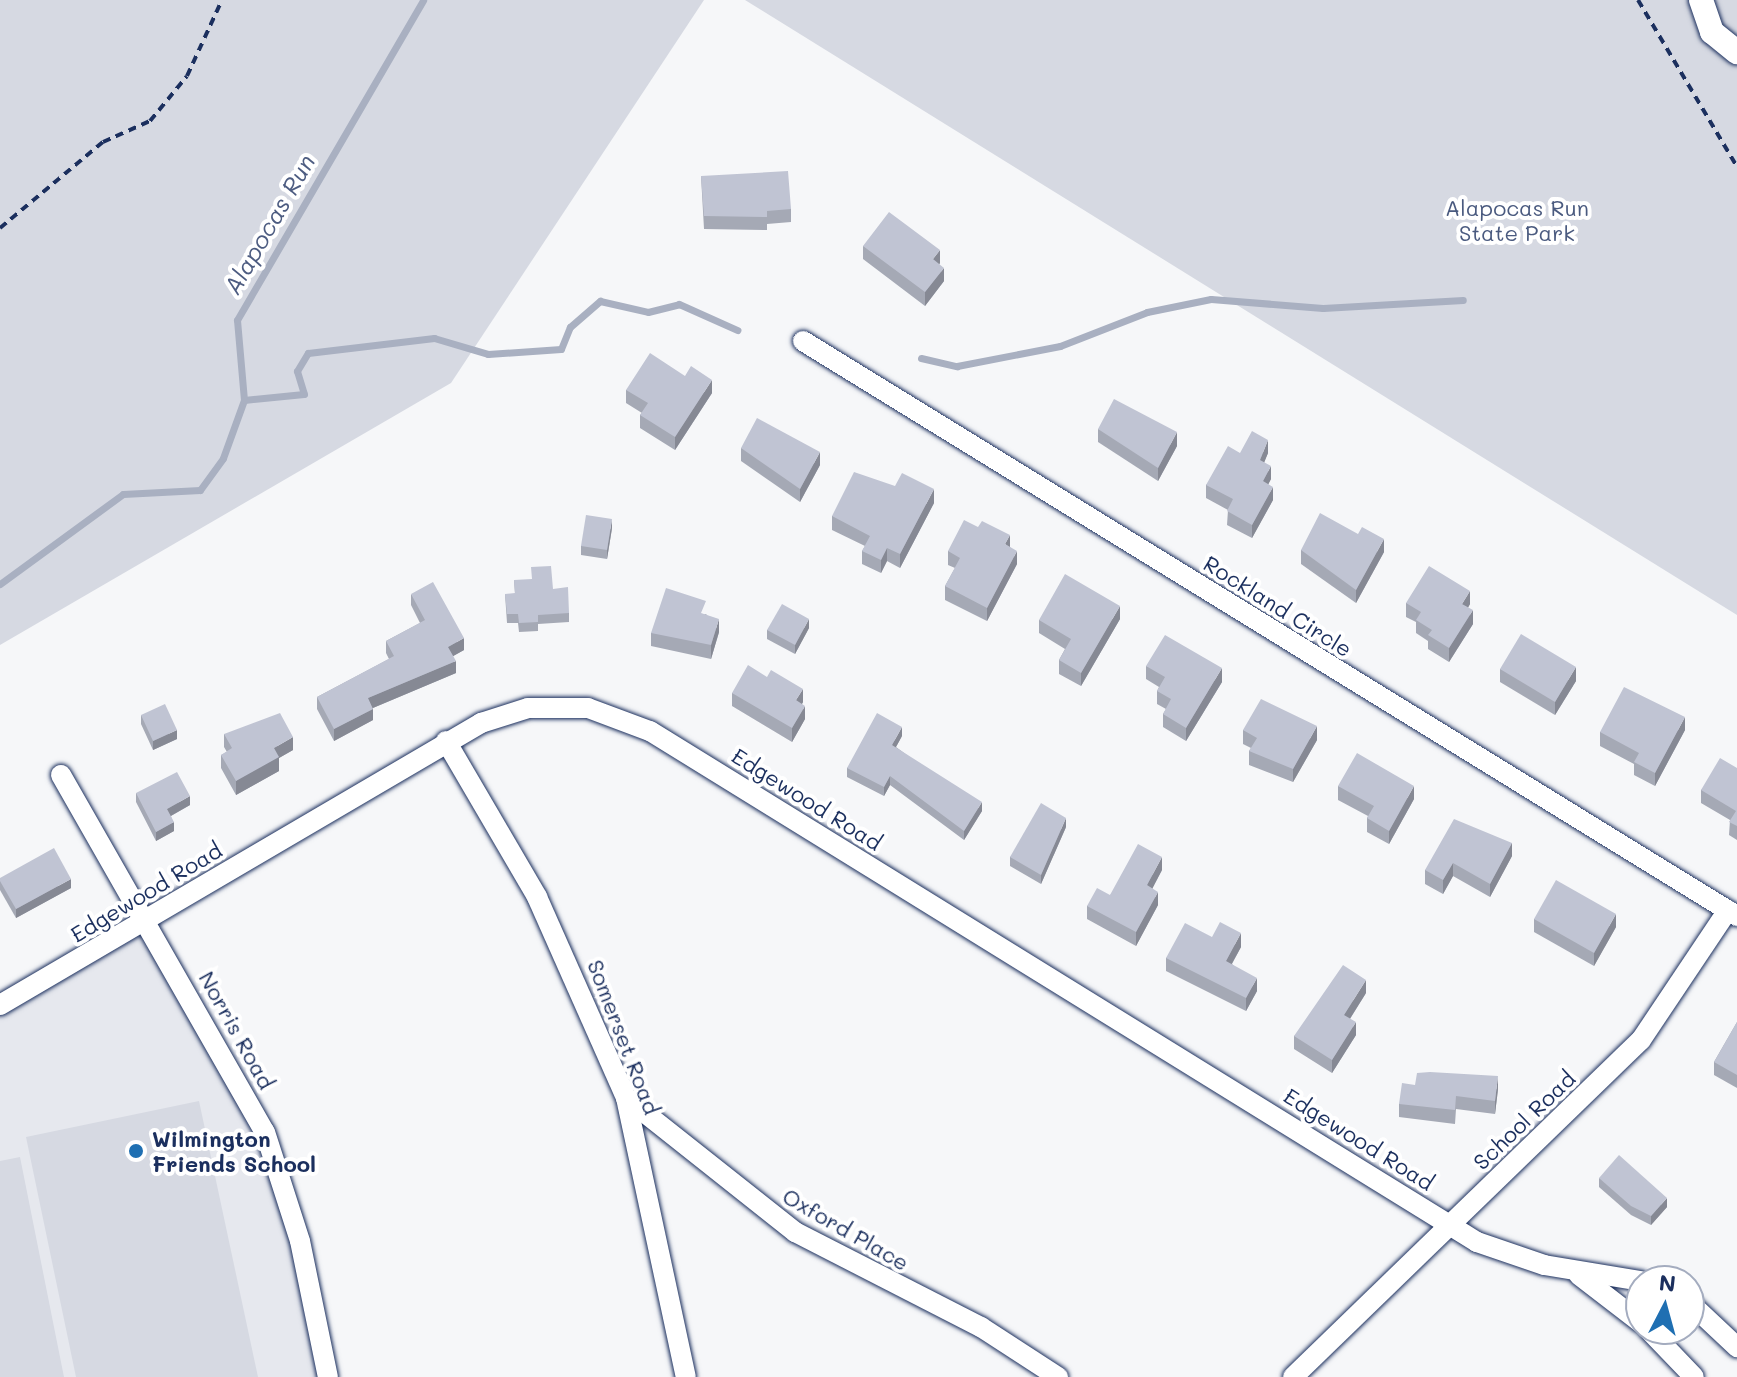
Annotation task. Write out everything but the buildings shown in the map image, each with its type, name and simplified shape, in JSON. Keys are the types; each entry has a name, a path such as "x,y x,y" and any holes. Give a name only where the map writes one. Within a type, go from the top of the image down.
{"street":[{"path":"1701,0 1712,32 1737,52"},
{"name":"Rockland Circle","path":"803,341 1733,913"},
{"name":"Edgewood Road","path":"0,1005 446,741 505,714 559,705 650,731 1451,1224 1508,1254 1625,1278"},
{"name":"Somerset Road","path":"446,741 537,897 626,1098 686,1377"},
{"name":"Norris Road","path":"61,775 265,1132 300,1241 328,1377"},
{"name":"School Road","path":"1293,1377 1641,1040 1733,913"},
{"name":"Oxford Place","path":"626,1098 795,1232 981,1327 1058,1377"},
{"name":"Edgewood Road","path":"1573,1270 1625,1311"},
{"path":"1705,1317 1737,1347"},
{"path":"1663,1345 1694,1377"}],"path":[{"path":"0,228 103,142 150,121 187,76 222,0"},
{"path":"1638,0 1737,167"}],"shaded area":[{"name":"Wilmington Friends School","path":"146,920 265,1132 328,1377 0,1377 0,1005"}],"green space":[{"path":"0,0 704,0 451,383 0,645"},
{"name":"Alapocas Run State Park","path":"745,0 1737,0 1737,615"},
{"path":"199,1101 258,1377 76,1377 26,1137"},
{"path":"20,1157 64,1377 0,1377 0,1161"}],"waterway":[{"name":"Alapocas Run","path":"0,584 123,494 200,490 223,458 244,400 237,320 423,0"},
{"path":"921,358 957,366 1060,346 1147,312 1211,299 1323,308 1463,300"},
{"path":"244,400 304,394 297,371 308,353 434,338 488,354 561,349 570,327 600,301 648,312 679,304 737,330"}],"place":[{"name":"Wilmington Friends School","path":"136,1151"}]}
